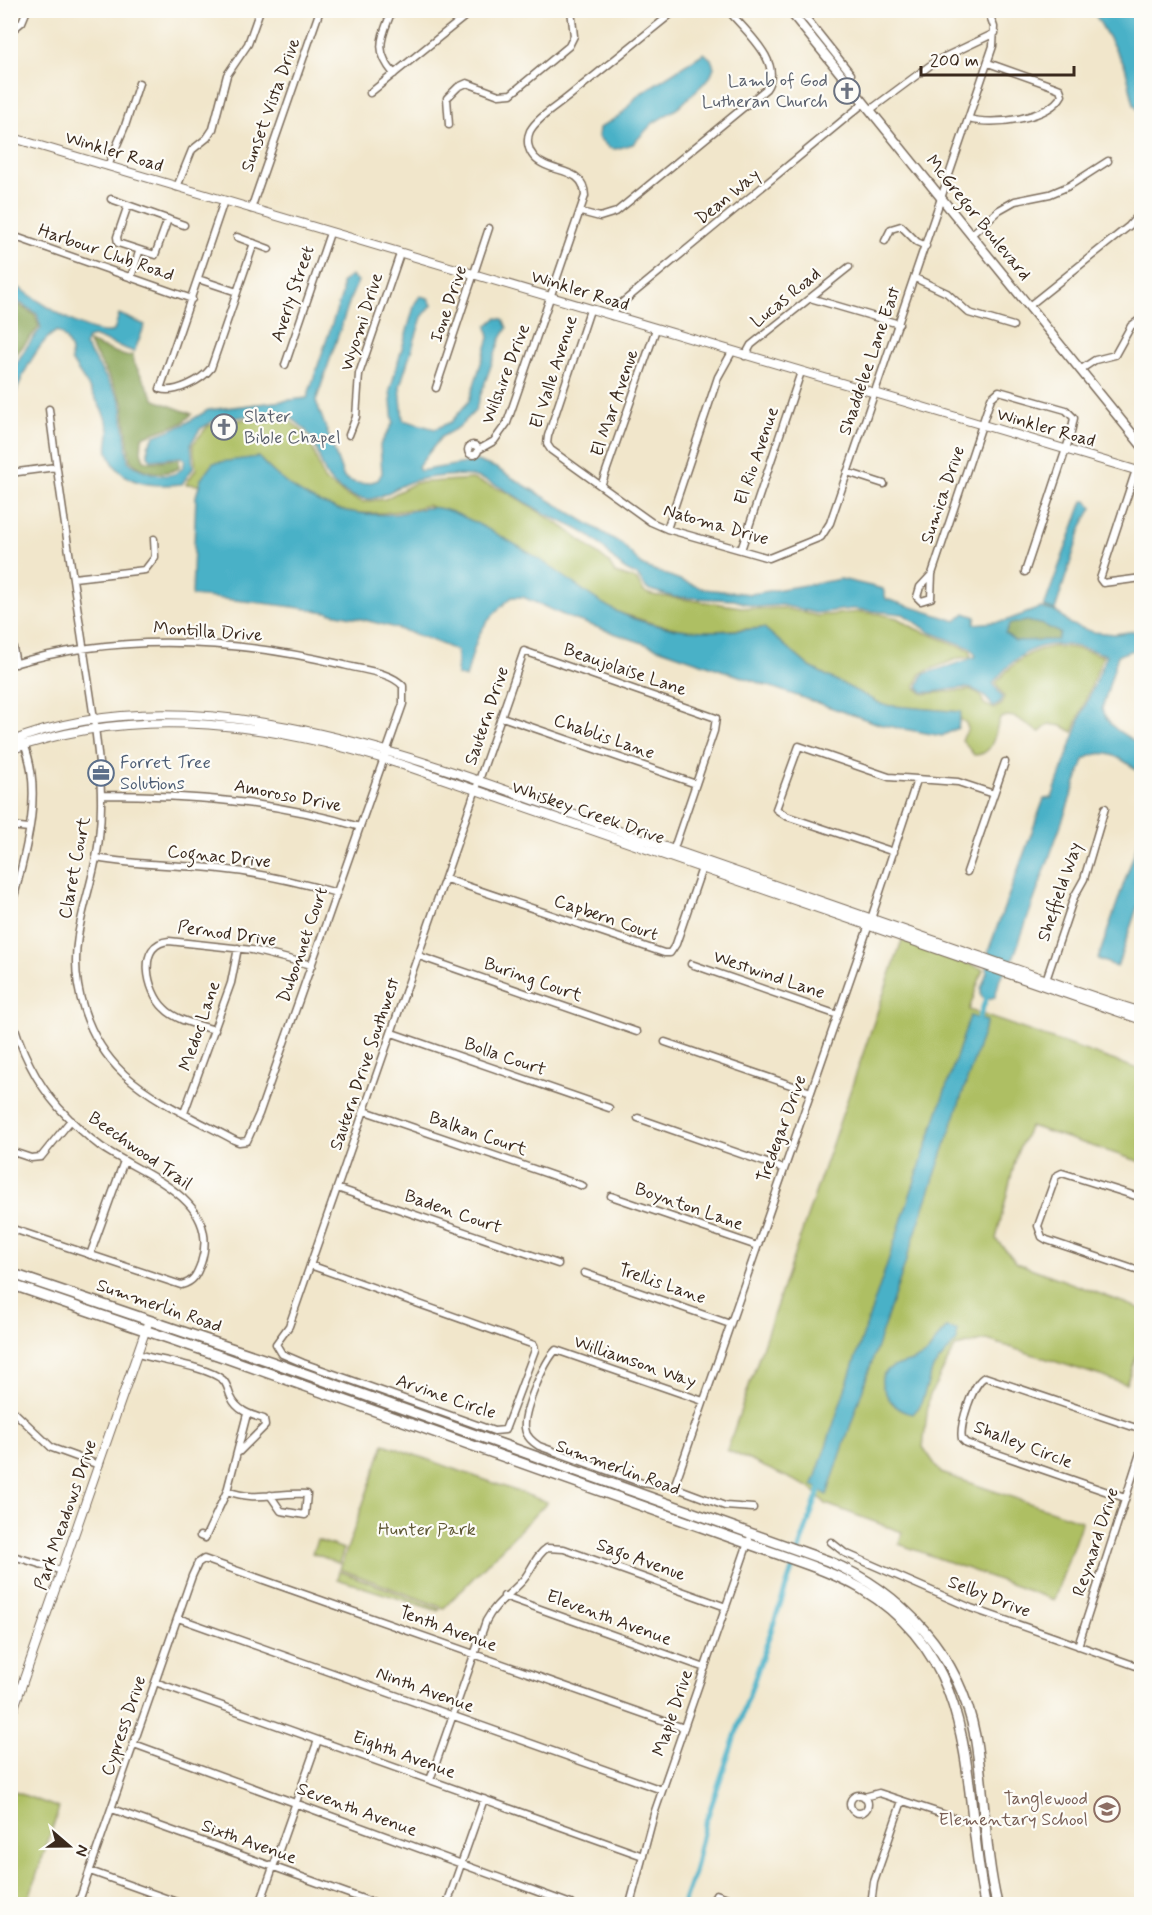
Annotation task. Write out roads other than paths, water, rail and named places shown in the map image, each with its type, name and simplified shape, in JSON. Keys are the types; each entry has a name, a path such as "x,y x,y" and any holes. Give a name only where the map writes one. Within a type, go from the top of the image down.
{"main road":[{"name":"McGregor Boulevard","path":"789,10 1142,446"},
{"name":"Summerlin Road","path":"10,1273 810,1554 847,1569 885,1592 912,1616 936,1644 958,1684 975,1734 997,1905"},
{"name":"Summerlin Road","path":"10,1284 806,1564 843,1579 875,1598 908,1627 934,1662 950,1694 961,1730 985,1905"}],"street":[{"path":"10,32 22,22 27,10"},
{"path":"177,187 192,150 207,138 213,129 227,75 248,44 260,10"},
{"name":"Sunset Vista Drive","path":"251,209 320,10"},
{"path":"392,10 380,51 384,62 394,74"},
{"path":"370,93 473,10"},
{"path":"449,125 447,98 462,84 467,83 499,94 511,94 565,50 574,36 571,10"},
{"name":"Wilshire Drive","path":"478,450 494,441 507,423 585,196 580,179 537,160 528,145 529,133 550,112 676,10"},
{"path":"581,212 600,217 616,212 766,89 772,79 769,62 728,10"},
{"path":"800,10 851,74 845,79"},
{"path":"988,10 995,33"},
{"name":"Shaddelee Lane East","path":"826,533 988,63 995,33"},
{"name":"Dean Way","path":"612,316 618,306 867,106 936,61 995,33"},
{"path":"969,119 992,123 1035,113 1051,107 1062,95 1060,89 988,63"},
{"path":"108,166 125,126 139,83"},
{"name":"Winkler Road","path":"10,136 474,276 1139,471"},
{"path":"971,235 999,210 1015,201 1050,194 1069,186 1108,161"},
{"path":"111,199 184,225"},
{"path":"224,201 160,389 176,389 207,372 254,243"},
{"path":"128,205 117,237 118,243 140,252 154,255 168,219"},
{"path":"1029,306 1129,226 1142,211"},
{"path":"885,241 891,229 901,226 917,242 926,246"},
{"name":"Ione Drive","path":"436,388 489,228"},
{"name":"Averly Street","path":"285,365 330,233"},
{"name":"Harbour Club Road","path":"10,236 192,298"},
{"path":"237,237 269,249"},
{"path":"130,277 140,252"},
{"name":"Wyomi Drive","path":"350,435 356,417 359,374 400,254"},
{"name":"Lucas Road","path":"745,356 751,345 849,267"},
{"path":"915,278 948,293 969,313 1014,326"},
{"path":"198,279 237,292"},
{"path":"810,298 899,324"},
{"name":"El Valle Avenue","path":"547,444 590,310"},
{"path":"1080,370 1095,360 1115,355 1128,329 1142,318"},
{"name":"El Mar Avenue","path":"601,486 656,329"},
{"path":"667,530 718,377 732,352"},
{"name":"El Rio Avenue","path":"741,550 801,372"},
{"name":"Sumica Drive","path":"932,574 991,398 999,391 1005,391 1071,412 1074,423 1066,450"},
{"name":"Claret Court","path":"49,409 95,723 102,795 97,858 80,924 76,957 79,989 86,1015 98,1041 120,1070 144,1089 239,1142 247,1141"},
{"name":"Natoma Drive","path":"547,444 651,522 667,530 741,550 774,556 826,533"},
{"path":"1025,572 1066,450"},
{"path":"10,473 56,466"},
{"path":"1139,471 1100,579 1102,583 1112,584 1142,578"},
{"path":"847,472 884,484"},
{"path":"74,578 145,570 155,557 154,539"},
{"path":"10,632 13,664"},
{"name":"Montilla Drive","path":"13,664 84,648 146,643 248,649 336,663 389,677 401,684"},
{"name":"Sautern Drive","path":"479,787 524,651"},
{"name":"Beaujolaise Lane","path":"524,651 716,718 714,731 696,784"},
{"name":"Dubonnet Court","path":"247,1141 255,1125 405,698 401,684"},
{"name":"Chablis Lane","path":"502,717 696,784"},
{"name":"Whiskey Creek Drive","path":"10,742 23,741 95,723 162,722 241,728 385,755 1139,1015"},
{"path":"10,912 29,828 31,776 23,741"},
{"name":"Whiskey Creek Drive","path":"10,750 23,741"},
{"path":"894,852 780,813 776,809 797,749 801,746 889,777 958,782 994,794"},
{"path":"967,872 1005,762"},
{"name":"Tredegar Drive","path":"674,1487 894,852 916,780"},
{"path":"672,854 696,784"},
{"name":"Sautern Drive Southwest","path":"276,1344 290,1326 479,787"},
{"name":"Amoroso Drive","path":"102,795 162,795 243,801 305,812 360,827"},
{"name":"Sheffield Way","path":"1045,982 1074,897 1084,879 1105,808"},
{"path":"10,826 29,828"},
{"name":"Whiskey Creek Drive","path":"672,854 702,868 870,922"},
{"name":"Cognac Drive","path":"97,858 126,864 230,870 288,880 337,893"},
{"name":"Capbern Court","path":"446,879 664,953 670,953 676,944 702,868"},
{"name":"Pernod Drive","path":"215,1030 179,1018 165,1009 154,992 148,957 153,946 164,941 238,948 312,965"},
{"name":"Medoc Lane","path":"184,1113 231,982 238,948"},
{"name":"Buring Court","path":"419,956 637,1032"},
{"name":"Westwind Lane","path":"691,964 838,1015"},
{"path":"1139,1015 1142,1002"},
{"name":"Beechwood Trail","path":"10,1011 19,1040 45,1090 71,1120 100,1146 172,1187 190,1205 203,1235 204,1253 198,1271 187,1284 175,1284 10,1228"},
{"name":"Bolla Court","path":"392,1033 609,1108"},
{"path":"10,1043 19,1040"},
{"path":"665,1041 811,1092"},
{"name":"Balkan Court","path":"365,1111 582,1186"},
{"path":"638,1118 784,1169"},
{"path":"10,1151 35,1159 44,1156 56,1137 71,1120"},
{"path":"90,1255 124,1161"},
{"path":"1142,1198 1062,1173 1056,1176 1038,1226 1042,1237 1047,1240 1142,1272"},
{"name":"Baden Court","path":"337,1188 558,1264"},
{"name":"Boynton Lane","path":"611,1196 757,1246"},
{"name":"Arvine Circle","path":"276,1344 282,1354 293,1359 494,1431 505,1430 509,1426 535,1350 534,1345 310,1266"},
{"name":"Trellis Lane","path":"584,1273 730,1324"},
{"name":"Park Meadows Drive","path":"10,1719 149,1320"},
{"name":"Williamson Way","path":"674,1487 642,1483 539,1446 530,1439 525,1428 526,1416 545,1365 556,1350 703,1401"},
{"path":"138,1354 180,1364 219,1378 227,1386 234,1402 248,1414 264,1419 266,1426 239,1452"},
{"name":"Shalley Circle","path":"1125,1498 966,1443 962,1439 961,1427 976,1385 985,1377 1142,1430"},
{"path":"10,1408 52,1448 99,1465"},
{"path":"200,1536 206,1538 226,1491 248,1414"},
{"name":"Reynard Drive","path":"1078,1646 1142,1447"},
{"path":"674,1487 725,1506 753,1508"},
{"path":"226,1491 246,1498 284,1493 307,1494 305,1515 281,1511 270,1496"},
{"name":"Maple Drive","path":"630,1905 662,1790 751,1533"},
{"name":"Selby Drive","path":"831,1542 845,1553 944,1597 1142,1668"},
{"name":"Sago Avenue","path":"504,1596 523,1580 546,1549 553,1547 726,1606"},
{"path":"10,1555 62,1571"},
{"name":"Cypress Drive","path":"78,1905 196,1566 202,1560"},
{"name":"Tenth Avenue","path":"202,1560 222,1564 684,1728"},
{"path":"430,1780 474,1654 492,1610 504,1596"},
{"name":"Eleventh Avenue","path":"504,1596 705,1668"},
{"name":"Ninth Avenue","path":"178,1618 662,1790"},
{"name":"Eighth Avenue","path":"155,1682 643,1856"},
{"path":"260,1905 318,1740"},
{"name":"Seventh Avenue","path":"134,1744 571,1905"},
{"path":"864,1797 879,1793 961,1820 985,1818"},
{"path":"447,1905 484,1799"},
{"path":"871,1905 874,1882 902,1801"},
{"name":"Sixth Avenue","path":"112,1809 376,1905"},
{"path":"90,1871 182,1905"},
{"path":"712,1905 716,1894 745,1905"}],"water":[{"path":"1093,11 1141,11 1141,114 1134,105 1125,66"},
{"path":"704,53 711,59 714,67 710,77 678,108 653,123 633,144 616,149 609,148 598,137 599,128 621,115 638,95"},
{"path":"351,276 358,281 316,401 344,478 361,484 369,483 378,480 382,473 380,445 393,423 390,390 415,303 420,296 428,298 432,305 422,317 400,386 403,420 435,429 451,422 469,401 489,338 487,326 496,318 503,319 507,328 500,340 475,411 459,427 441,437 418,467 420,471 477,461 496,468 622,544 643,566 704,589 751,594 841,579 883,589 886,599 956,621 965,613 976,617 974,624 1005,621 1040,608 1057,612 1070,624 1093,632 1115,634 1141,630 1141,648 1118,655 1102,709 1112,726 1141,745 1141,774 1121,759 1106,754 1091,756 1084,760 1013,959 1000,978 995,997 985,1000 981,996 987,972 989,949 1044,799 1052,798 1083,711 1107,655 1089,649 1058,645 1031,650 1006,668 993,683 1002,697 999,704 993,707 985,697 970,688 923,692 918,687 923,674 976,656 971,648 930,632 903,614 853,609 816,613 782,605 757,607 734,600 674,597 647,589 637,575 624,569 587,534 476,477 454,475 427,478 404,484 374,498 356,497 331,482 307,432 280,411 213,421 200,429 191,443 193,468 182,484 160,485 138,482 120,472 113,463 108,452 109,429 106,421 98,403 71,360 68,344 57,331 43,343 37,352 25,371 14,399 11,400 12,378 18,361 41,328 37,314 11,297 11,283 62,315 91,329 103,332 114,331 119,314 145,325 134,352 93,336 86,340 85,345 121,401 128,461 150,473 168,475 176,473 182,468 185,460 181,457 152,460 148,456 148,446 154,436 183,425 208,410 307,398 342,294 342,282","holes":["1027,621 1044,625 1060,633 1057,640 1015,641 1005,633 1010,624"]},
{"path":"258,457 303,495 337,509 355,513 395,514 431,507 457,514 518,546 599,602 634,619 689,630 727,631 764,628 810,667 883,705 961,712 958,728 942,736 882,725 570,618 523,597 512,597 485,624 476,642 466,678 457,675 457,651 394,628 328,612 192,596 196,496 201,479 213,463"},
{"path":"1083,501 1087,501 1092,508 1082,526 1055,610 1044,607"},
{"path":"1141,833 1141,896 1117,967 1098,959"},
{"path":"970,1016 987,1021 827,1495 813,1485"},
{"path":"947,1328 957,1330 957,1341 933,1368 920,1406 913,1414 897,1408 883,1389 884,1374 889,1369 922,1357"}],"waterway":[{"path":"977,1024 987,996"},
{"path":"683,1904 694,1873 705,1824 821,1485"}],"place":[{"name":"Lamb of God Lutheran Church","path":"847,91"},
{"name":"Slater Bible Chapel","path":"224,427"},
{"name":"Forret Tree Solutions","path":"101,773"},
{"name":"Tanglewood Elementary School","path":"1107,1809"}],"park label":[{"name":"Hunter Park","path":"427,1530"}]}
